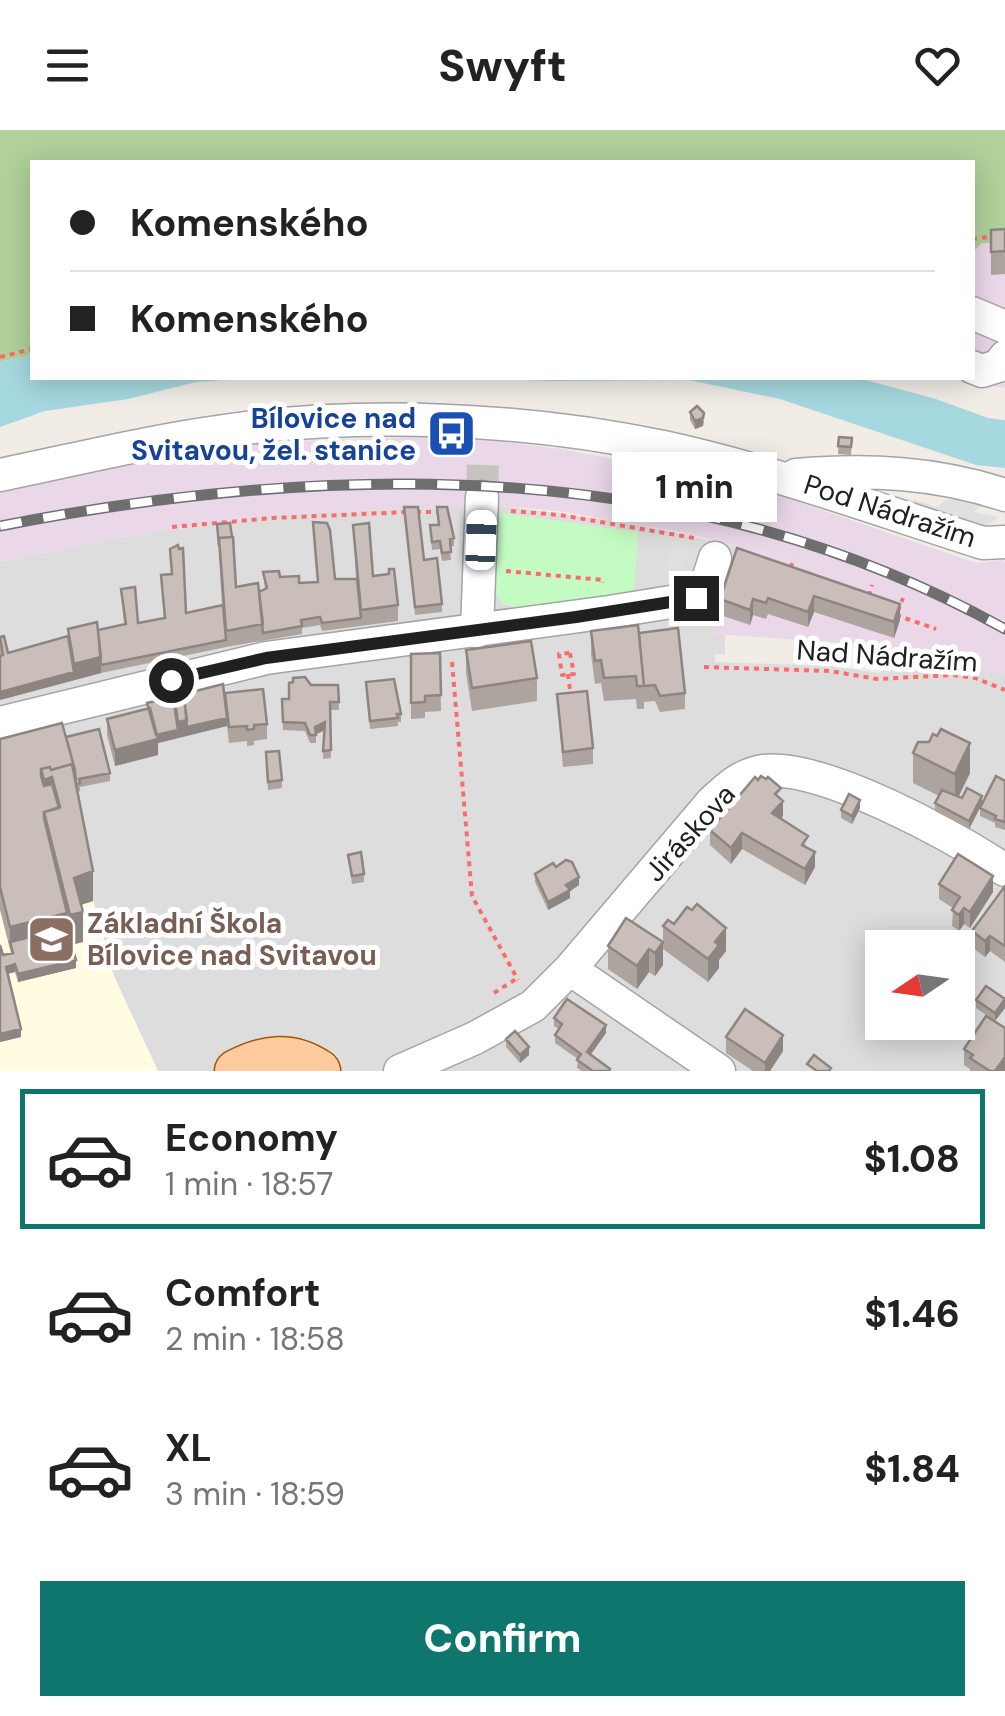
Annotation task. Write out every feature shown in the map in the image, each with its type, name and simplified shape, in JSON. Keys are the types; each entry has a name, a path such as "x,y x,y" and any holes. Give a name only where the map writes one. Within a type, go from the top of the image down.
{"main road":[{"path":"236,1071 261,1060 281,1058 301,1061 319,1071"}],"street":[{"path":"975,314 1005,327"},
{"name":"Pod Nádražím","path":"0,475 224,431 380,421 484,441 658,446 781,476 983,543 1004,542"},
{"path":"781,476 887,470 956,481 1005,496"},
{"path":"477,631 482,505"},
{"path":"0,723 266,658 696,598 708,583 708,547"},
{"name":"Jiráskova","path":"400,1071 475,1038 533,1006 570,969 710,803 738,779 760,772 792,774 850,788 1005,870"},
{"path":"570,969 719,1071"}],"path":[{"path":"975,239 1005,235"},
{"path":"0,357 30,350"},
{"path":"172,527 482,505 494,510 560,515 688,537 708,547"},
{"path":"788,578 794,558"},
{"path":"495,570 603,580 604,588"},
{"path":"867,605 870,588"},
{"path":"896,616 903,598"},
{"path":"882,610 936,629"},
{"path":"570,653 574,674 568,674 562,675 559,654 570,653"},
{"path":"452,664 472,896 533,1006"},
{"name":"Nad Nádražím","path":"704,667 830,671 878,679 953,676 975,678 1005,690"},
{"path":"568,674 572,707"}],"shaded area":[{"path":"982,243 1005,243 1005,388 973,380 975,250"},
{"path":"453,436 561,449 749,485 976,563 1002,560 1005,674 954,665 880,673 887,652 829,642 714,634 741,547 558,511 492,505 270,515 117,538 0,562 0,488 240,443"},
{"path":"959,490 991,499 974,512 999,517 979,531 900,511 915,500 937,507"},
{"path":"492,505 624,522 741,547 714,634 725,635 725,654 715,654 715,662 831,666 879,673 954,665 1005,674 1005,1071 0,1071 0,562 117,538 270,515"},
{"path":"673,543 690,548 677,585 660,580"},
{"name":"Základní Škola Bílovice nad Svitavou","path":"0,762 89,885 114,976 158,1071 0,1071"}],"green space":[{"path":"0,130 1005,130 1005,243 982,243 975,250 975,160 30,160 30,355 0,362"},
{"path":"495,512 638,532 634,592 517,608 503,604 494,592"}],"water":[{"path":"30,355 30,380 224,380 45,411 0,427 0,362"},
{"path":"528,380 689,380 553,381"},
{"path":"689,380 865,380 936,399 988,418 1005,420 1005,468 976,465 780,399"}],"building":[{"path":"1005,229 1005,251 991,252 991,230"},
{"path":"697,406 704,413 703,418 695,421 690,412"},
{"path":"839,437 852,438 851,447 838,446"},
{"path":"404,507 418,507 424,560 437,558 442,604 415,607"},
{"path":"437,507 447,507 454,538 450,539 451,552 442,553 440,541 432,542 430,525 439,525"},
{"path":"313,522 327,523 330,530 335,579 357,579 361,618 322,623 320,617 301,620 302,626 263,633 259,592 267,588 263,572 279,571 280,577 299,576 299,583 318,582"},
{"path":"230,523 232,537 219,538 219,546 217,524"},
{"path":"369,523 373,576 389,574 389,569 394,569 398,605 361,610 353,525"},
{"path":"233,537 236,587 258,583 263,624 226,631 219,538"},
{"path":"178,545 183,548 186,613 223,605 226,640 101,665 98,630 126,624 121,589 135,587 138,623 165,618 161,575 172,574 170,549"},
{"path":"737,548 900,604 894,622 814,596 808,612 768,598 766,603 753,599 750,610 720,599"},
{"path":"97,622 101,657 74,664 68,629"},
{"path":"638,625 644,686 637,686 636,676 604,678 601,660 595,661 591,631"},
{"path":"678,628 685,693 660,696 655,685 644,686 639,633"},
{"path":"4,636 8,653 68,636 74,672 0,692 0,637"},
{"path":"531,641 537,678 472,688 466,650"},
{"path":"440,653 441,695 425,696 425,702 411,703 411,654"},
{"path":"305,677 311,685 338,685 339,702 330,702 331,750 323,751 325,722 315,727 316,735 310,735 305,723 283,722 282,699 289,699 289,683 293,678"},
{"path":"394,679 401,714 397,714 398,718 370,721 366,682"},
{"path":"223,684 227,718 187,727 184,694"},
{"path":"182,686 187,720 178,722 173,689"},
{"path":"263,689 267,724 247,730 247,726 229,727 225,693"},
{"path":"587,691 593,748 563,752 557,694"},
{"path":"173,697 178,730 156,735 147,703"},
{"path":"150,708 158,739 115,750 107,719"},
{"path":"62,723 75,770 72,764 51,770 50,767 41,769 41,776 44,786 52,784 59,808 44,812 44,818 67,913 10,927 0,887 0,739"},
{"path":"99,729 110,773 79,779 76,785 66,737"},
{"path":"941,729 970,743 955,774 913,753 918,742 929,742"},
{"path":"279,751 282,780 268,782 266,752"},
{"path":"72,764 93,871 74,878 83,912 70,915 44,812 60,807 52,777 44,780 41,769"},
{"path":"761,776 781,788 775,794 783,801 772,813 808,836 802,845 815,852 805,869 742,833 731,848 710,830 755,777 758,780"},
{"path":"996,776 1005,781 1005,822 980,808"},
{"path":"967,788 982,796 969,821 935,803 942,790 962,798"},
{"path":"849,794 860,800 852,816 841,810"},
{"path":"361,852 364,874 352,876 348,855"},
{"path":"958,854 993,876 970,912 964,908 959,915 952,910 960,897 939,884"},
{"path":"566,860 572,862 579,877 566,885 570,890 548,902 535,874"},
{"path":"1005,886 1005,946 990,936 985,941 973,930"},
{"path":"697,904 726,928 708,959 663,926 668,920 674,924 687,907 692,910"},
{"path":"626,918 663,942 655,953 649,949 637,966 608,946"},
{"path":"67,928 76,960 18,974 15,964 6,967 21,1029 0,1034 0,945 3,955 13,953 10,942"},
{"path":"986,986 1005,999 995,1013 976,1000"},
{"path":"567,999 606,1025 587,1052 609,1071 593,1071 577,1060 581,1054 555,1035 562,1024 554,1018"},
{"path":"745,1009 783,1035 765,1063 726,1037"},
{"path":"986,1016 1005,1028 1005,1057 995,1071 970,1058 973,1055 964,1049 970,1040 975,1040 975,1032"},
{"path":"515,1031 529,1047 520,1055 506,1039"},
{"path":"814,1055 831,1068 829,1071 817,1071 807,1064"}],"tunnel":[{"path":"482,497 483,457"}],"railway":[{"path":"0,526 128,504 256,490 385,484 513,488 640,503 764,531 886,572 1005,629"}],"place":[{"name":"Bílovice nad Svitavou, žel. stanice","path":"451,434"},
{"name":"Základní Škola Bílovice nad Svitavou","path":"52,939"}],"route":[{"path":"171,680 266,658 696,598"}]}
